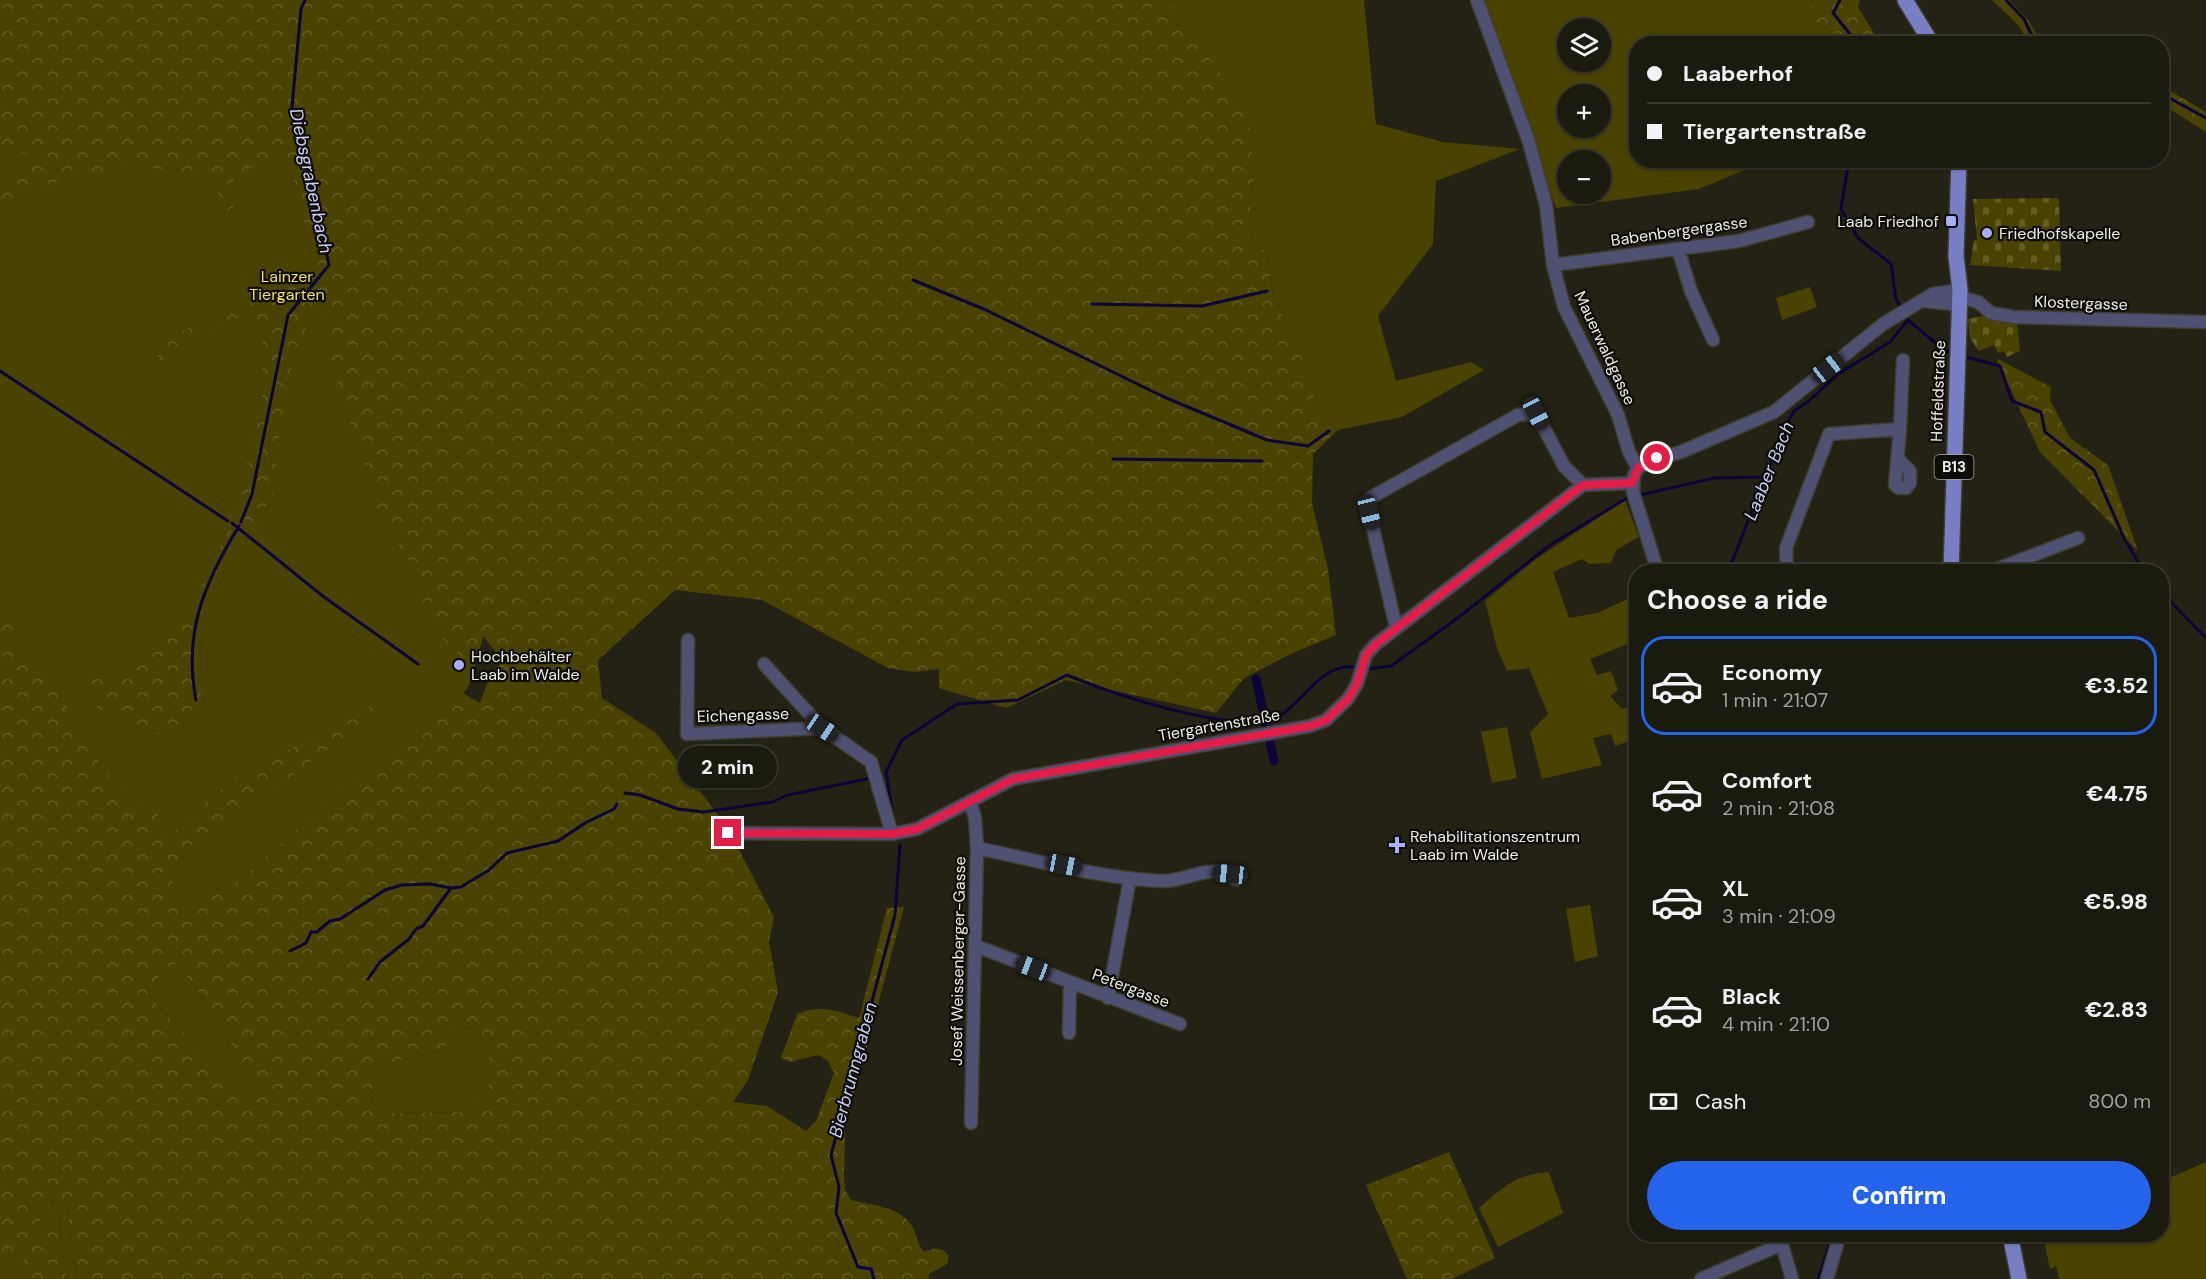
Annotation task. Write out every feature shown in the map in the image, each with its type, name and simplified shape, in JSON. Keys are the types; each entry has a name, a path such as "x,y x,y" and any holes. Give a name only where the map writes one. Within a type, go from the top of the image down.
{"main road":[{"path":"1905,0 1927,36"},
{"name":"Hoffeldstraße","path":"1951,564 1957,356 1965,227 1965,197 1960,184 1959,168"},
{"path":"2012,1242 2019,1279"}],"street":[{"name":"Mauerwaldgasse","path":"1476,0 1529,142 1546,205 1553,265 1564,307 1610,397 1629,452 1638,468"},
{"name":"Babenbergergasse","path":"1553,265 1739,241 1808,222"},
{"path":"1678,249 1691,291 1713,340"},
{"name":"Klostergasse","path":"1638,468 1650,460 1681,452 1774,412 1883,324 1924,301 1960,294 1978,302 1991,313 2013,317 2206,322"},
{"path":"1899,460 1903,360"},
{"path":"1396,627 1369,512 1370,498 1518,414 1536,413 1564,466 1583,485 1632,483"},
{"path":"1787,564 1786,548 1826,438 1835,432 1900,429"},
{"path":"1638,468 1632,483 1656,564"},
{"name":"Tiergartenstraße","path":"728,833 892,834 917,829 1013,779 1310,726 1326,720 1339,710 1353,692 1366,655 1396,627 1583,485"},
{"path":"2010,564 2078,538"},
{"name":"Eichengasse","path":"688,640 687,734 822,728"},
{"path":"764,664 822,728 871,762 892,834"},
{"name":"Josef Weissenberger-Gasse","path":"970,801 975,818 977,848 971,1123"},
{"path":"977,848 1130,878 1164,881 1206,872 1230,874 1236,880"},
{"path":"1108,998 1130,878"},
{"name":"Petergasse","path":"976,946 1180,1024"},
{"name":"Petergasse","path":"1069,1033 1070,982"},
{"path":"1701,1279 1774,1242"},
{"path":"1781,1242 1792,1279"},
{"path":"1827,1279 1838,1242"}],"green space":[{"name":"Lainzer Tiergarten","path":"0,0 627,138 469,686 462,695 228,900 0,965"},
{"path":"0,0 1169,0 1247,112 1254,170 1248,242 1267,251 1273,295 1306,365 1320,416 1338,430 1313,454 1312,503 1328,569 1336,635 1293,653 1244,678 1216,713 1066,680 1006,708 939,688 939,669 913,672 888,668 762,600 675,590 598,660 602,698 656,733 727,827 774,917 769,941 778,992 748,1080 733,1102 767,1106 806,1131 816,1121 834,1073 828,1061 818,1055 790,1062 781,1058 797,1014 820,1009 859,1018 887,908 904,907 845,1128 845,1190 851,1200 884,1207 907,1219 924,1252 937,1249 949,1256 947,1264 929,1274 929,1279 77,1279 67,1207 54,1201 0,1275 0,602 19,636 14,642 20,659 60,693 87,747 133,803 154,808 168,833 182,829 204,804 238,776 387,698 399,697 186,853 169,873 182,906 230,888 452,697 460,692 480,703 490,676 503,661 483,636 474,655 462,658 441,637 426,612 413,566 377,512 369,475 348,428 358,405 342,398 329,351 327,315 314,309 293,362 276,455 273,499 249,525 240,519 237,509 262,395 262,337 239,318 203,334 165,369 155,365 160,344 179,332 241,308 300,280 314,258 287,155 234,175 233,210 215,211 220,178 133,165 58,181 15,200 0,212 0,181 34,158 0,143","holes":["177,963 209,1007 258,1089 234,1095 208,1058 151,998 161,972","475,1026 489,1052 489,1088 467,1112 392,1113 371,1102 376,1067 444,1050 455,1030"]},
{"path":"1169,0 1364,0 1376,124 1443,142 1520,149 1436,181 1433,244 1378,316 1396,381 1471,362 1484,370 1402,417 1338,430 1320,416 1306,365 1273,295 1267,251 1247,242 1254,170"},
{"path":"1482,0 1810,0 1815,25 1841,36 1629,36 1629,168 1749,168 1699,189 1611,201 1611,150 1557,150 1557,204 1586,204 1556,208"},
{"path":"1810,0 1860,0 1858,7 1876,36 1841,36 1815,25"},
{"path":"1992,0 2009,0 2028,20 2038,36 2025,36 2018,25"},
{"path":"2169,90 2206,112 2206,132 2169,108"},
{"path":"2059,198 2061,271 1970,265 1974,240 1977,240 1973,199"},
{"path":"1810,287 1817,307 1782,320 1776,298"},
{"path":"1987,315 2017,321 2020,351 2007,357 2003,351 1998,353 1994,345 1979,351 1970,338 1968,319"},
{"path":"1996,358 2051,387 2050,400 2070,438 2108,465 2138,551 2040,452"},
{"path":"1625,500 1639,537 1616,550 1611,563 1589,564 1582,559 1553,572 1569,618 1597,613 1628,599 1629,601 1628,644 1590,659 1597,675 1611,671 1618,690 1610,696 1622,709 1629,706 1629,741 1615,746 1611,734 1593,738 1602,765 1542,779 1530,732 1548,714 1529,668 1507,671 1497,648 1485,601 1536,559"},
{"path":"229,529 238,537 228,551 211,587 199,627 196,647 195,666 198,683 208,709 159,734 99,709 87,694 90,681 120,670 144,657 163,642 192,604"},
{"path":"1507,727 1517,778 1492,783 1481,732"},
{"path":"1590,905 1598,956 1575,962 1566,909"},
{"path":"177,963 209,1007 258,1089 234,1095 208,1058 151,998 161,972"},
{"path":"475,1026 489,1052 489,1088 467,1112 392,1113 371,1102 376,1067 444,1050 455,1030"},
{"path":"1449,1152 1495,1258 1452,1279 1407,1279 1366,1185"},
{"path":"2206,1162 2206,1279 2059,1279 2056,1266 2050,1269 2044,1242 2169,1242 2169,1178"},
{"path":"1549,1172 1563,1213 1498,1247 1479,1208 1511,1183 1538,1173"},
{"path":"54,1201 67,1207 77,1279 66,1279 59,1213 11,1279 0,1279 0,1275"},
{"path":"56,1213 59,1213 66,1279 11,1279"}],"waterway":[{"name":"Diebsgrabenbach","path":"241,522 252,494 288,315 329,265 292,107 301,9 305,0"},
{"name":"Laaber Bach","path":"1840,0 1833,13 1852,36"},
{"path":"2006,0 2024,19 2032,36"},
{"path":"2169,98 2206,118"},
{"name":"Laaber Bach","path":"1848,168 1841,209 1858,238 1891,264 1896,299 1901,308"},
{"path":"913,280 986,310 1164,397 1267,440 1308,446 1329,431"},
{"path":"1092,304 1202,306 1267,291"},
{"name":"Laaber Bach","path":"1731,564 1785,427 1794,411 1809,401 1838,374 1890,342 1908,320 1904,314"},
{"path":"1908,320 1945,351 1952,353"},
{"path":"1962,356 2000,366 2012,401 2041,412 2045,432 2094,470 2124,538 2139,564"},
{"path":"0,371 228,521"},
{"path":"1113,459 1262,461"},
{"path":"1640,495 1714,478 1765,477"},
{"path":"1368,669 1391,666 1455,620 1550,545 1627,498"},
{"path":"232,523 324,597 418,664"},
{"name":"Diebsgrabenbach","path":"196,700 192,653 200,609 216,568 239,526"},
{"path":"2169,600 2206,638"},
{"name":"Bierbrunngraben","path":"892,811 886,772 902,740 957,704 1018,700 1067,675 1112,692 1175,710 1237,721 1263,721 1281,715 1314,684 1332,671 1355,667"},
{"name":"Bierbrunngraben","path":"1256,679 1274,761"},
{"path":"625,793 640,795 678,809 704,812 772,802 788,795 871,778"},
{"path":"290,951 306,943 311,932 317,932 330,921 340,919 385,890 402,885 430,884 451,888 461,887 489,870 507,853 558,841 585,823 614,809 617,804"},
{"name":"Bierbrunngraben","path":"874,1279 871,1269 858,1267 836,1213 839,1187 831,1155 895,915 900,845"},
{"path":"368,979 380,962 409,939 416,929 423,926 451,888"},
{"name":"Laaber Bach","path":"1818,1279 1830,1242"}],"place":[{"name":"Laab Friedhof","path":"1951,221"},
{"name":"Friedhofskapelle","path":"1987,233"},
{"name":"Hochbehälter Laab im Walde","path":"459,665"},
{"name":"Rehabilitationszentrum Laab im Walde","path":"1397,845"}],"route":[{"path":"728,833 892,834 917,829 1013,779 1310,726 1326,720 1348,699 1357,684 1366,655 1396,627 1583,485 1632,483 1638,468 1657,458"}]}
